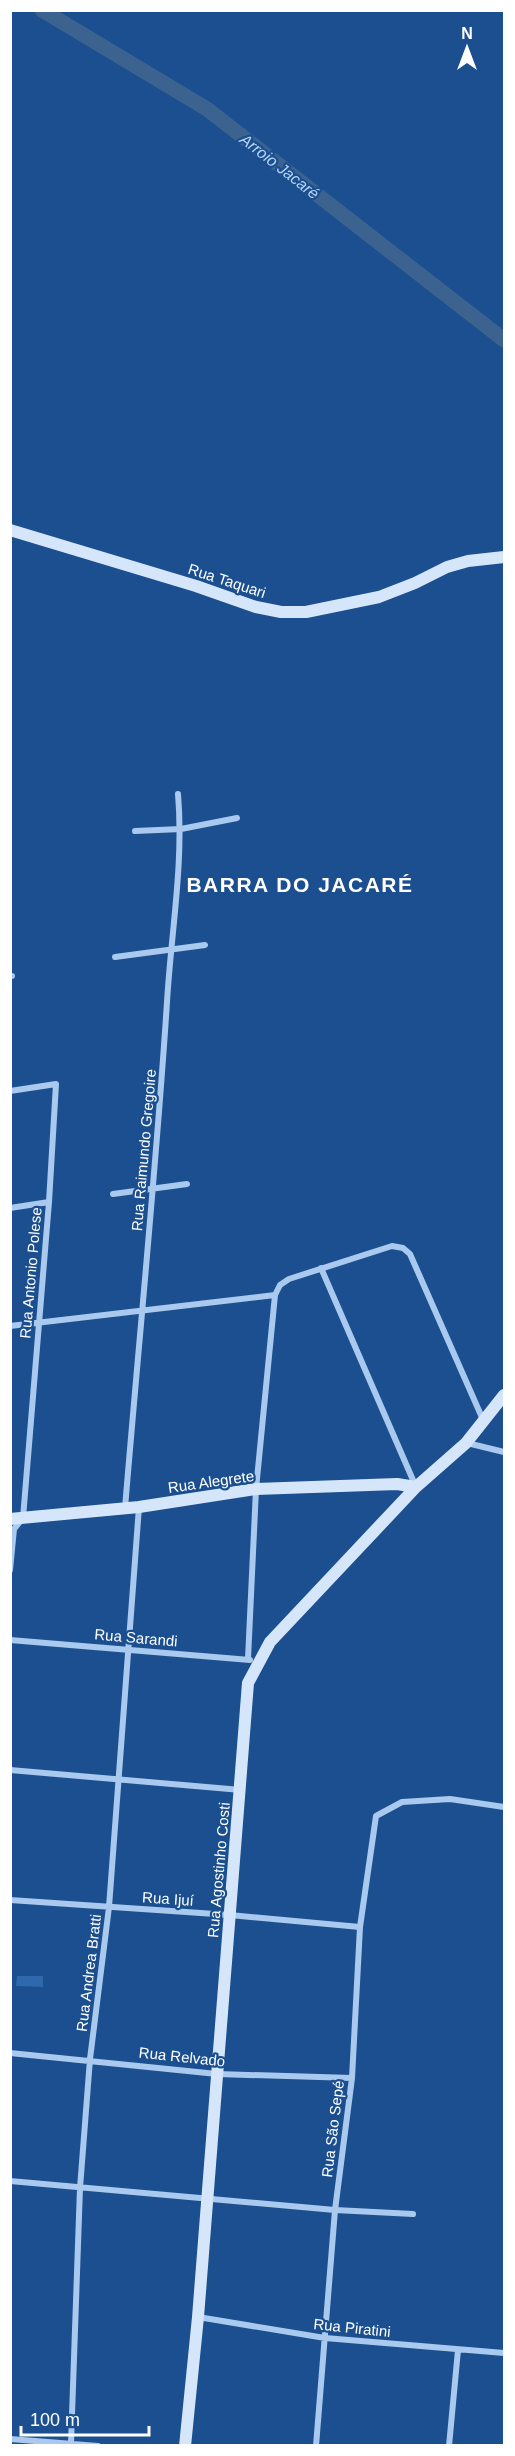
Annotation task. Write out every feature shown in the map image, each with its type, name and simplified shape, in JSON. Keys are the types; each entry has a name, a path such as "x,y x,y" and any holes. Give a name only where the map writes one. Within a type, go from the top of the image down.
{"street":[{"name":"Rua Taquari","path":"10,530 196,586 256,607 281,612 306,612 379,597 447,567 468,561 504,557"},
{"name":"Rua Raimundo Gregoire","path":"125,1509 181,829 178,794"},
{"path":"135,831 181,829 237,818"},
{"path":"115,957 205,945"},
{"name":"Rua Antonio Polese","path":"10,1091 56,1084 39,1322 10,1570"},
{"path":"113,1194 188,1184"},
{"path":"10,1208 49,1202"},
{"path":"253,1661 256,1490 275,1295 280,1285 289,1279 392,1246 403,1248 410,1254 484,1422"},
{"path":"321,1268 416,1487"},
{"path":"10,1326 275,1295"},
{"name":"Rua Agostinho Costi","path":"186,2445 248,1683 253,1661 416,1487 466,1443 504,1395"},
{"path":"466,1443 504,1452"},
{"name":"Rua Alegrete","path":"17,1519 125,1509 256,1490 396,1484 416,1487"},
{"name":"Rua Andrea Bratti","path":"71,2443 80,2187 90,2059 110,1907 140,1507"},
{"name":"Rua Sarandi","path":"10,1640 253,1661"},
{"path":"10,1770 241,1790"},
{"name":"Rua São Sepé","path":"316,2445 334,2210 352,2078 360,1927 376,1816 402,1802 450,1799 504,1807"},
{"name":"Rua Ijuí","path":"10,1900 230,1915 360,1927"},
{"name":"Rua Relvado","path":"10,2053 90,2059 217,2074 352,2078"},
{"path":"10,2181 334,2210 413,2214"},
{"name":"Rua Piratini","path":"198,2317 325,2338 504,2353"},
{"path":"449,2445 458,2350"},
{"path":"10,2439 98,2445"}],"shaded area":[{"path":"17,1976 43,1976 43,1987 16,1986"}],"waterway":[{"name":"Arroio Jacaré","path":"42,10 207,109 504,340"}],"district":[{"name":"BARRA DO JACARÉ","path":"300,885"}]}
